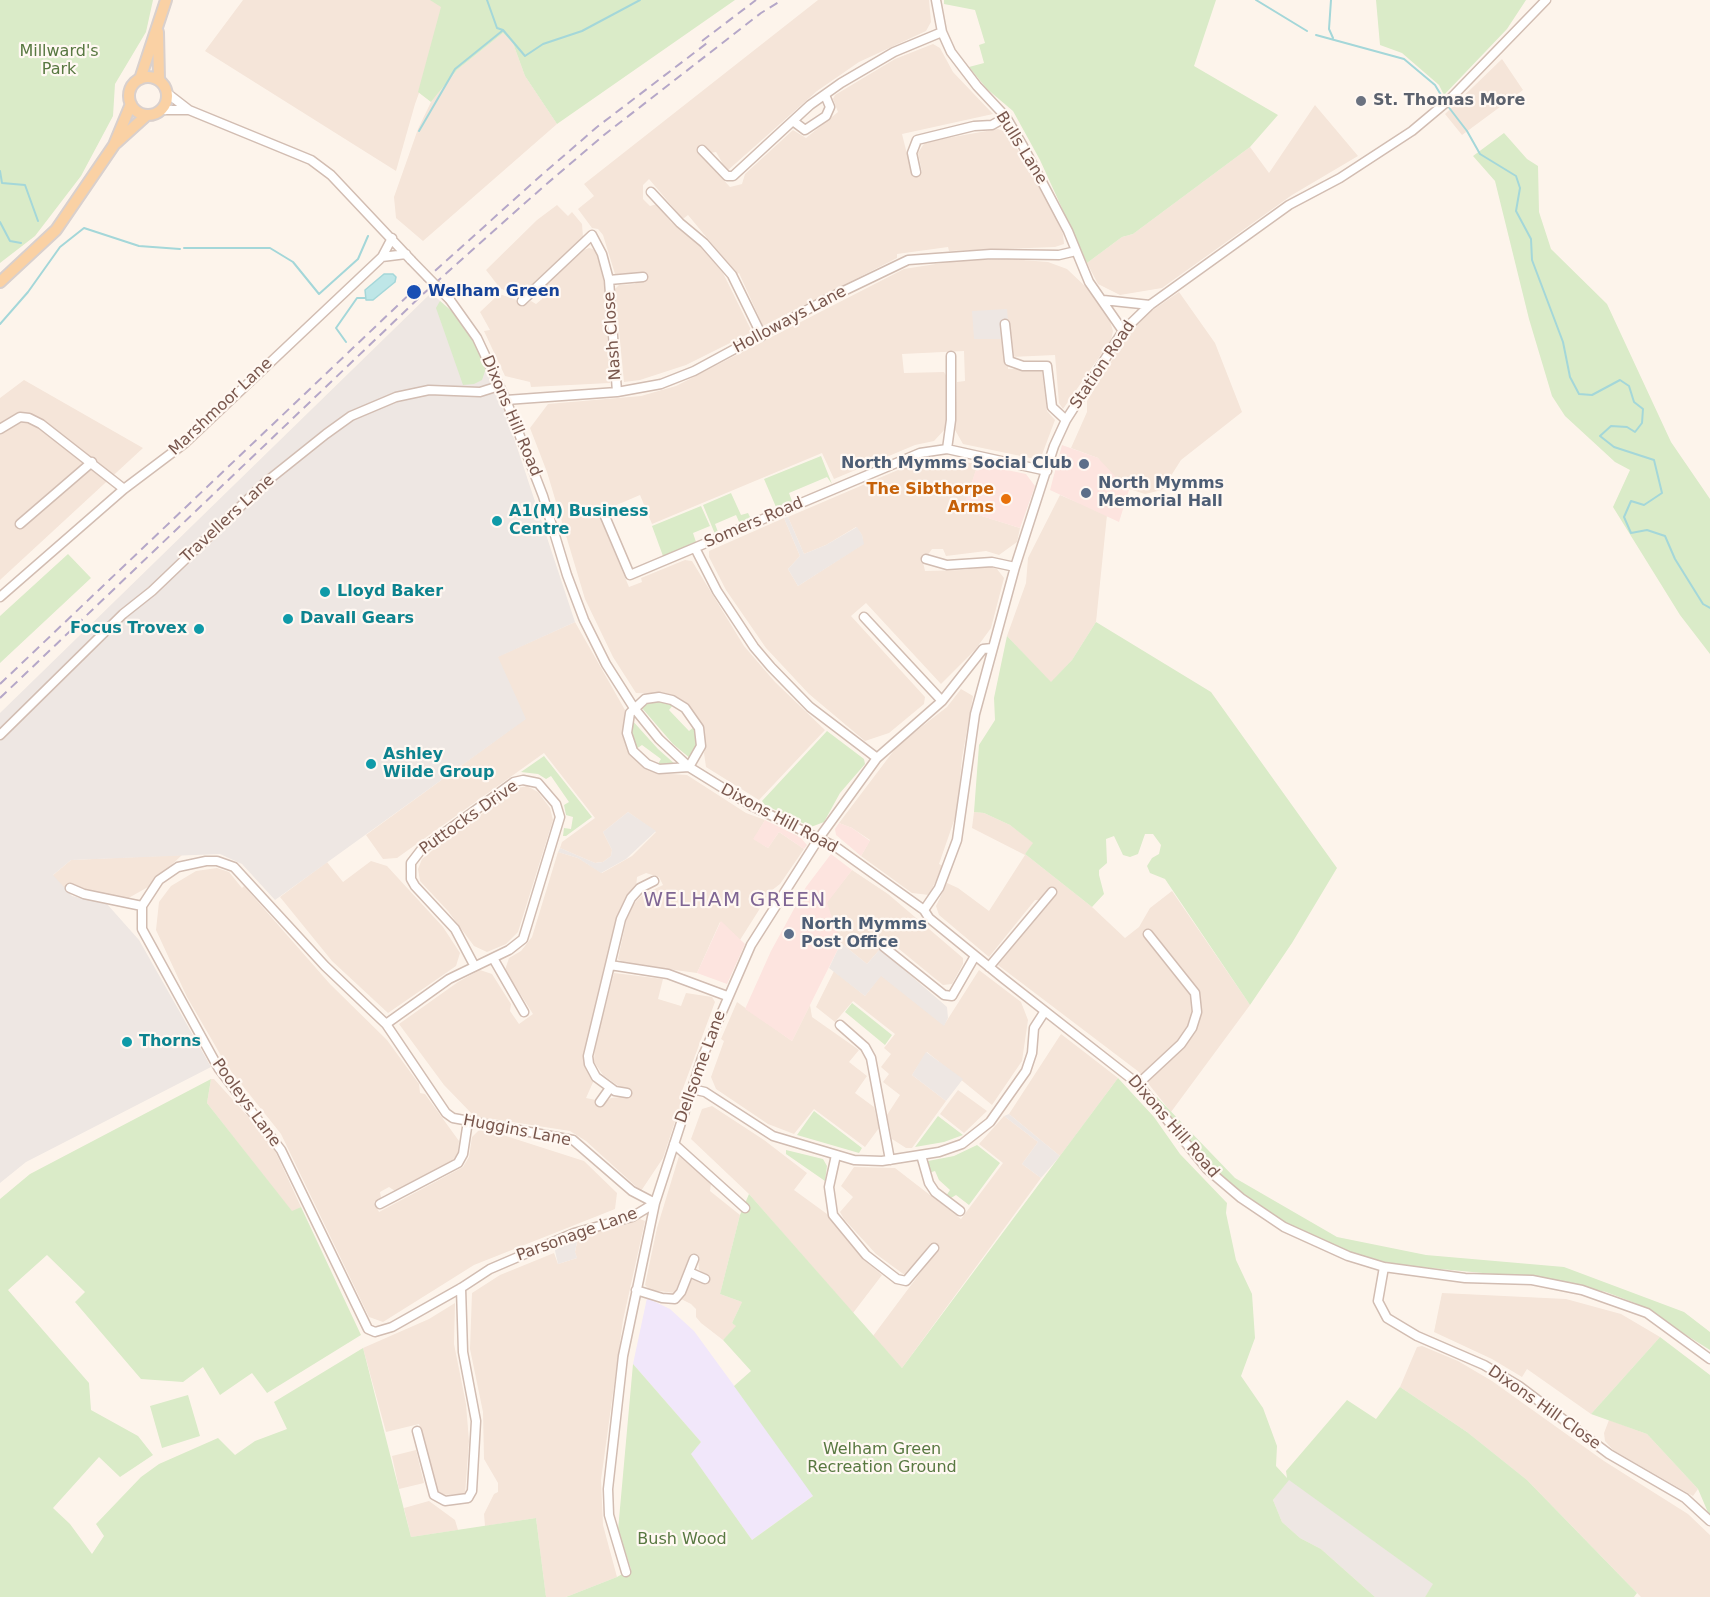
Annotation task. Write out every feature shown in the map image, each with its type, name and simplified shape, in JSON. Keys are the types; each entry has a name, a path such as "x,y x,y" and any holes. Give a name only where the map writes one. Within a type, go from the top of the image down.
{"main road":[{"path":"0,282 56,230 114,145 131,104 131,90 140,79 166,0"},
{"path":"114,145 147,115 162,110 167,93 159,80 158,22"},
{"path":"140,79 159,80"},
{"path":"131,104 147,115"}],"street":[{"name":"Bulls Lane","path":"936,0 942,32 960,66 1006,117 1047,189 1089,282 1123,331"},
{"name":"Station Road","path":"924,910 939,888 957,840 972,730 992,648 1015,567 1047,471 1066,420 1123,331 1150,305 1289,205 1366,162 1446,103 1546,0"},
{"path":"702,150 727,176 733,176 793,121 864,68 942,32"},
{"name":"Dixons Hill Road","path":"167,93 189,110 311,160 331,175 450,300 477,338 506,400 543,496 578,609 606,664 634,708 659,739 689,767 752,806 819,838 924,910 929,918 975,956 1138,1084 1202,1163 1241,1198 1284,1227 1316,1242 1384,1267 1465,1278 1532,1280 1582,1290 1647,1313 1710,1359"},
{"path":"793,121 805,130 818,122 828,113 830,107 825,95"},
{"name":"Dixons Hill Road","path":"162,110 189,110"},
{"path":"916,172 912,153 917,140 974,126 992,125 1006,117"},
{"path":"651,192 704,243 732,275 762,336"},
{"name":"Nash Close","path":"522,301 592,235 602,254 609,280 617,392"},
{"name":"Marshmoor Lane","path":"0,597 124,489 185,443 382,257 392,238"},
{"name":"Holloways Lane","path":"506,400 642,390 679,378 762,336 829,298 908,260 991,254 1059,255 1076,251"},
{"path":"382,257 409,257"},
{"name":"Nash Close","path":"609,280 643,277"},
{"path":"1103,300 1150,305"},
{"path":"1005,324 1009,361 1023,366 1047,366 1052,407 1066,420"},
{"path":"948,449 951,420 951,356"},
{"name":"Travellers Lane","path":"0,735 123,614 139,603 266,482 351,416 396,397 429,390 480,392 499,386"},
{"path":"0,429 20,417 29,418 92,462 124,489"},
{"name":"Somers Road","path":"877,758 810,707 771,667 754,647 717,591 694,548 920,453 948,449 1047,471"},
{"path":"20,524 92,462"},
{"path":"604,514 630,575 694,548"},
{"path":"926,559 947,565 992,562 1015,567"},
{"path":"864,617 942,701"},
{"name":"Dellsome Lane","path":"626,1572 609,1515 609,1489 624,1356 656,1203 692,1089 727,996 764,922 819,838 877,758 942,701 983,649 992,648"},
{"path":"659,697 672,700 685,708 699,728 701,738 698,756 689,767 659,769 640,759 633,751 627,733 628,716 645,699 659,697"},
{"name":"Puttocks Drive","path":"386,1024 449,979 516,945 527,930 560,823 560,810 556,804 544,787 531,780 514,782 420,850 411,863 411,879 415,886 455,929 474,965"},
{"name":"Huggins Lane","path":"142,906 159,880 178,867 224,862 234,867 324,966 386,1024 446,1113 459,1121 573,1140 632,1191 656,1203"},
{"path":"627,1094 610,1088 592,1071 588,1056 626,906 640,888 654,881"},
{"path":"70,888 84,894 142,906"},
{"path":"989,967 1052,892"},
{"name":"Pooleys Lane","path":"142,906 142,929 148,943 219,1068 278,1143 365,1325 371,1331"},
{"path":"1138,1084 1181,1044 1192,1029 1197,1012 1195,993 1148,934"},
{"path":"884,947 944,995 952,996 975,956"},
{"path":"493,958 524,1012"},
{"path":"610,965 668,974 727,996"},
{"path":"692,1089 705,1092 773,1136 836,1155 866,1162 921,1155 962,1144 990,1122 1026,1071 1032,1053 1034,1028 1045,1011"},
{"path":"840,1025 865,1047 871,1058 890,1160"},
{"path":"600,1102 610,1088"},
{"path":"380,1204 458,1163 463,1154 468,1121"},
{"path":"674,1144 745,1208"},
{"path":"836,1155 829,1187 831,1208 840,1226 866,1255 897,1279 906,1281 934,1248"},
{"path":"921,1155 928,1184 960,1211"},
{"name":"Parsonage Lane","path":"371,1331 392,1327 461,1288 479,1274 524,1253 574,1233 632,1217 656,1203"},
{"path":"636,1290 672,1300 681,1292 694,1259"},
{"name":"Dixons Hill Close","path":"1384,1267 1377,1301 1387,1318 1417,1336 1484,1365 1519,1386 1609,1454 1685,1498 1710,1521"},
{"path":"689,1272 705,1279"},
{"path":"417,1431 431,1489 436,1498 445,1501 468,1498 472,1491 477,1430 463,1352 461,1288"}],"shaded area":[{"path":"243,0 440,0 448,13 415,104 396,171 205,51"},
{"path":"818,0 929,0 931,22 926,31 859,62 817,91 727,171 716,152 710,153 704,146 700,148 698,152 730,187 742,184 745,174 793,130 806,138 838,112 833,99 835,95 895,59 933,44 940,48 953,72 993,114 902,134 912,174 922,172 918,153 925,142 998,129 1006,132 1040,183 1063,234 1064,244 1055,247 949,251 948,247 897,254 897,258 763,326 739,273 737,274 688,215 683,219 649,179 643,185 643,199 650,206 657,204 671,222 695,240 723,273 752,332 686,365 640,380 624,382 615,289 619,285 635,284 644,273 615,274 603,235 598,229 592,228 578,209 594,196 584,184"},
{"path":"503,33 513,43 525,76 557,124 423,241 396,218 394,197 418,129 431,102 457,70"},
{"path":"1502,59 1523,90 1462,135 1445,114"},
{"path":"1315,105 1358,156 1292,195 1162,288 1120,295 1098,284 1087,263 1122,237 1133,234 1250,147 1269,173"},
{"path":"557,205 568,216 572,212 582,224 583,237 518,297 500,288 486,270 537,220"},
{"path":"589,248 593,249 598,256 604,283 610,383 531,387 530,382 505,376 484,331 490,330 480,312 499,294 515,299 522,307 531,301 536,304 542,299 542,288"},
{"path":"1010,259 1048,262 1067,269 1086,287 1109,318 1113,331 1111,340 1063,409 1059,403 1055,355 1011,357 1005,339 1008,369 1040,369 1042,372 1047,411 1055,420 1040,460 963,444 955,430 957,382 965,381 964,351 902,354 904,373 944,372 947,377 946,428 934,441 915,445 834,479 822,453 652,524 640,495 598,513 629,587 642,582 641,578 685,560 692,561 744,646 775,682 825,730 759,800 706,767 704,753 706,745 702,727 683,704 660,694 636,693 613,657 585,599 547,472 530,428 548,404 641,396 676,386 904,269 955,261"},
{"path":"1179,292 1215,343 1242,412 1181,460 1162,490 1145,494 1114,484 1098,458 1071,448 1087,412 1087,401 1130,331 1150,312"},
{"path":"431,293 455,314 474,343 503,405 575,622 498,657 526,719 275,900 242,864 220,854 71,860 53,875 72,896 107,904 139,940 211,1067 26,1162 0,1183 0,713"},
{"path":"1007,309 1011,357 1004,339 974,339 972,311"},
{"path":"24,380 143,448 0,580 0,398"},
{"path":"1062,445 1098,458 1116,477 1114,484 1129,490 1119,522 1050,490"},
{"path":"935,458 978,464 963,510 1020,528 1017,542 999,555 986,551 946,556 943,549 932,549 923,562 925,571 964,570 987,566 997,569 1004,578 991,628 975,650 941,684 866,603 851,616 925,697 924,704 889,733 865,741 809,694 766,648 726,590 709,557 709,551 784,518 800,556 788,569 798,586 863,544 862,535 856,527 826,545 804,554 788,517 919,461"},
{"path":"978,464 1026,474 1035,486 1020,528 962,510"},
{"path":"1060,495 1107,515 1096,622 1072,660 1051,683 1007,636 1026,583 1028,558"},
{"path":"788,517 804,554 826,545 857,527 864,544 798,586 788,569 800,556 784,518"},
{"path":"575,622 625,710 622,735 631,756 655,773 687,775 746,813 765,820 754,839 768,848 779,832 804,849 780,884 771,891 740,940 720,922 697,973 623,963 618,959 627,917 632,906 642,895 663,885 659,877 646,873 637,877 636,887 621,909 586,1048 586,1065 594,1080 586,1098 596,1100 601,1105 611,1098 629,1096 630,1089 620,1087 603,1075 594,1062 595,1045 614,973 663,979 658,999 681,1006 686,993 712,997 715,1002 682,1091 684,1094 663,1158 641,1191 586,1141 570,1131 474,1116 444,1085 399,1024 458,982 480,970 492,974 511,1004 510,1011 519,1024 533,1014 505,970 509,958 521,951 532,937 558,852 578,858 602,873 632,856 656,832 628,812 603,832 612,850 611,856 603,862 595,863 560,848 562,842 595,818 544,753 397,858 383,859 366,835 525,719 497,657"},
{"path":"961,689 973,696 962,758 957,812 939,864 943,866 929,895 912,893 861,856 870,840 852,828 839,823 898,745 947,707"},
{"path":"527,786 538,792 550,808 553,820 518,932 506,944 487,952 474,946 448,911 420,881 418,869 422,859 444,841 518,788"},
{"path":"628,812 656,831 626,859 601,873 578,858 558,852 560,848 595,863 603,862 611,856 612,850 603,832"},
{"path":"974,812 984,813 1010,825 1034,843 1025,854 1092,907 1125,938 1139,927 1150,908 1172,891 1250,1005 1171,1112 1139,1072 998,965 1057,894 1051,890 1042,900 1035,900 989,957 939,915 936,906 947,883 958,888 989,911 1025,855 972,828"},
{"path":"765,820 800,837 807,845 804,849 779,832 768,848 753,839"},
{"path":"839,823 852,828 870,841 861,856 836,835 835,829"},
{"path":"831,854 852,870 827,903 841,943 792,1041 745,1009 771,951 806,887"},
{"path":"182,855 148,887 125,900 63,887 52,876 71,860"},
{"path":"371,861 387,866 443,927 460,953 456,966 388,1013 332,961 280,897 327,862 343,882"},
{"path":"217,868 229,872 242,888 244,886 330,984 387,1040 419,1084 420,1093 425,1094 459,1141 458,1154 451,1162 395,1191 389,1187 380,1192 381,1198 374,1202 379,1212 463,1167 469,1157 472,1137 481,1128 584,1161 617,1193 615,1209 474,1265 383,1322 369,1317 281,1134 227,1066 187,997 156,930 159,902 171,886 196,871"},
{"path":"852,870 888,894 963,958 963,964 952,984 943,985 888,940 867,964 841,943 826,903"},
{"path":"721,921 745,944 727,984 697,973"},
{"path":"841,943 867,964 880,949 947,1007 948,1018 944,1026 881,976 865,996 829,968"},
{"path":"979,970 1021,1002 1028,1020 1022,1061 992,1105 927,1052 912,1075 946,1101 912,1148 906,1148 892,1139 887,1115 900,1095 883,1082 889,1074 881,1067 891,1054 884,1048 895,1034 853,1001 835,1022 816,1007 834,971 865,996 881,975 944,1025"},
{"path":"737,1002 792,1041 810,1005 812,1017 859,1050 849,1062 867,1076 855,1093 874,1107 879,1128 865,1147 814,1109 794,1134 768,1124 716,1089 711,1077 724,1041 721,1039"},
{"path":"1061,1034 1118,1078 1060,1156 1009,1114"},
{"path":"926,1052 963,1079 946,1101 912,1075"},
{"path":"211,1079 214,1079 271,1142 301,1207 292,1212 207,1103"},
{"path":"958,1090 987,1111 964,1133 940,1114"},
{"path":"712,1106 764,1140 807,1173 794,1190 827,1214 864,1260 882,1275 853,1313 749,1194 691,1139 702,1109"},
{"path":"1009,1114 1060,1156 1041,1178 1022,1164 1038,1142 1004,1116"},
{"path":"1004,1116 1038,1142 1022,1164 1041,1178 902,1368 873,1336 938,1249 931,1243 906,1276 876,1254 844,1219 840,1212 853,1197 841,1186 854,1167 895,1168 961,1219 1003,1163 979,1144"},
{"path":"679,1156 711,1183 710,1191 740,1215 720,1294 742,1302 732,1323 737,1326 723,1340 701,1323 696,1317 696,1309 691,1304 681,1299 690,1279 706,1283 709,1276 699,1270 698,1257 690,1255 675,1293 650,1290 645,1285 657,1228"},
{"path":"640,1219 645,1221 623,1320 601,1480 603,1525 617,1577 566,1597 546,1597 536,1518 485,1526 484,1514 494,1494 498,1492 498,1483 484,1459 483,1412 470,1349 472,1293 500,1275 554,1253 558,1264 577,1258 575,1252 578,1237"},
{"path":"578,1237 575,1252 577,1258 558,1264 554,1246"},
{"path":"1442,1293 1566,1299 1621,1314 1660,1337 1591,1414 1527,1369 1522,1377 1492,1359 1434,1332"},
{"path":"647,1298 670,1309 694,1331 814,1495 752,1540 690,1453 701,1442 633,1364"},
{"path":"455,1303 454,1344 466,1404 469,1441 465,1494 441,1495 435,1488 419,1424 386,1432 363,1348 429,1319"},
{"path":"1422,1346 1458,1361 1492,1381 1604,1461 1688,1514 1710,1535 1710,1597 1641,1597 1527,1480 1467,1432 1400,1387 1417,1347"},
{"path":"1609,1420 1647,1434 1698,1489 1693,1496 1613,1450 1605,1441 1604,1433"},
{"path":"416,1450 424,1483 399,1489 392,1456"},
{"path":"1289,1479 1434,1584 1425,1597 1375,1597 1321,1549 1300,1538 1282,1522 1273,1500"},
{"path":"429,1501 455,1520 458,1530 411,1537 404,1508"}],"green space":[{"name":"Millward's Park","path":"0,0 153,0 146,32 115,84 113,116 81,176 35,236 0,263"},
{"path":"430,0 735,0 557,124 525,76 513,43 503,33 457,70 431,102 418,92 441,7"},
{"path":"944,0 1216,0 1194,66 1278,115 1250,147 1133,234 1122,237 1087,263 1040,160 1013,111 987,89 969,67 984,63 979,45 985,43 975,10 944,4"},
{"path":"1376,0 1526,0 1507,29 1444,95 1439,85 1402,53 1380,45"},
{"path":"1504,133 1527,159 1538,166 1539,212 1551,249 1607,304 1671,442 1710,499 1710,654 1680,615 1613,507 1630,470 1615,462 1565,416 1552,396 1529,319 1495,181 1473,156"},
{"path":"440,301 455,314 474,343 486,368 482,380 474,384 463,385 436,308"},
{"path":"821,456 832,484 827,477 789,493 792,501 776,507 764,479"},
{"path":"731,493 741,515 748,513 751,519 740,524 736,515 715,524 718,532 715,534 703,505"},
{"path":"701,506 710,526 693,533 696,542 663,556 652,526"},
{"path":"68,554 91,578 0,663 0,616"},
{"path":"1096,622 1211,692 1337,868 1292,943 1250,1005 1165,879 1150,873 1147,866 1152,858 1159,854 1161,845 1153,834 1145,834 1138,854 1130,857 1123,855 1114,836 1106,839 1107,863 1099,870 1104,894 1092,907 1025,854 1033,843 1010,825 984,813 974,812 979,745 995,720 994,698 1007,636 1051,682 1072,660"},
{"path":"660,700 673,705 669,710 689,731 694,727 700,740 691,759 673,744 642,708 646,702"},
{"path":"631,719 676,765 658,764 661,759 642,745 636,749 631,735"},
{"path":"827,731 864,759 865,764 840,793 824,822 811,827 765,805 762,801"},
{"path":"544,756 592,817 566,836 563,836 564,828 571,829 573,817 566,815 564,805 569,802 551,776 546,779 538,774 521,772"},
{"path":"852,1003 892,1035 885,1045 845,1012"},
{"path":"1118,1078 1154,1117 1180,1154 1227,1203 1226,1213 1236,1260 1252,1294 1255,1338 1241,1376 1263,1408 1277,1446 1276,1466 1287,1478 1286,1471 1347,1400 1376,1419 1400,1387 1467,1432 1527,1480 1637,1593 1634,1597 1425,1597 1433,1584 1289,1480 1273,1500 1282,1522 1300,1538 1321,1549 1375,1597 566,1597 617,1577 631,1569 618,1530 633,1364 701,1442 691,1454 752,1540 813,1496 734,1386 751,1371 723,1340 736,1326 732,1323 742,1302 720,1294 740,1215 749,1194 902,1368"},
{"path":"211,1079 207,1103 292,1211 301,1207 361,1335 267,1393 252,1373 220,1395 203,1367 183,1382 141,1379 75,1302 85,1292 47,1255 8,1290 89,1383 91,1410 138,1436 153,1455 120,1477 99,1457 53,1508 70,1524 92,1554 104,1536 96,1524 141,1477 159,1464 218,1438 235,1455 255,1441 287,1429 274,1402 363,1348 411,1537 536,1518 546,1597 0,1597 0,1199 30,1174"},
{"path":"1157,1097 1235,1178 1337,1237 1426,1255 1564,1267 1684,1312 1710,1332 1710,1350 1635,1303 1606,1292 1545,1279 1389,1264 1348,1252 1266,1213 1234,1188 1199,1155 1154,1099"},
{"path":"814,1111 862,1148 859,1153 797,1135"},
{"path":"938,1116 963,1135 944,1142 915,1147"},
{"path":"977,1145 1000,1163 969,1205 956,1195 951,1198 946,1196 950,1190 939,1180 935,1171 928,1173 927,1164 928,1161 954,1156"},
{"path":"786,1150 823,1159 827,1166 825,1181 786,1154"},
{"path":"1660,1337 1710,1375 1710,1517 1698,1489 1647,1434 1591,1414"},
{"path":"188,1395 200,1436 162,1448 150,1406"}],"water":[{"path":"384,274 393,274 396,277 395,282 373,300 366,300 365,290"}],"waterway":[{"path":"487,0 497,28 503,30 525,56 543,44 582,31 640,0"},
{"path":"1256,0 1307,31"},
{"path":"1331,0 1329,29 1333,38"},
{"path":"419,131 455,69 502,31"},
{"path":"1316,35 1404,59 1435,85 1444,100"},
{"path":"1447,105 1467,131 1480,154 1516,176 1520,188 1516,211 1531,239 1532,260 1563,342 1570,377 1579,394 1592,395 1620,380 1629,386 1634,402 1643,409 1642,423 1635,432 1627,427 1611,426 1600,436 1614,447 1654,460 1662,493 1644,505 1631,501 1624,517 1631,533 1647,530 1665,536 1675,559 1703,604 1710,608"},
{"path":"0,171 2,183 25,185 38,221"},
{"path":"0,222 10,241 21,243"},
{"path":"0,324 28,292 60,247 84,228 139,246 180,249"},
{"path":"184,248 270,248 293,262 319,294 358,259 368,236"},
{"path":"346,342 336,328 357,298 365,298"}],"railway":[{"path":"702,41 756,0"},
{"path":"0,698 422,295 604,135 761,13 782,0"},
{"path":"0,684 416,288 597,127 711,40"}],"place":[{"name":"St. Thomas More","path":"1361,101"},
{"name":"Welham Green","path":"414,292"},
{"name":"North Mymms Social Club","path":"1084,464"},
{"name":"North Mymms Memorial Hall","path":"1086,493"},
{"name":"The Sibthorpe Arms","path":"1006,499"},
{"name":"A1(M) Business Centre","path":"497,521"},
{"name":"Lloyd Baker","path":"325,592"},
{"name":"Davall Gears","path":"288,619"},
{"name":"Focus Trovex","path":"199,629"},
{"name":"Ashley Wilde Group","path":"371,764"},
{"name":"North Mymms Post Office","path":"789,934"},
{"name":"Thorns","path":"127,1042"}],"district":[{"name":"WELHAM GREEN","path":"735,901"}],"park label":[{"name":"Welham Green Recreation Ground","path":"882,1459"},
{"name":"Bush Wood","path":"682,1540"}]}
